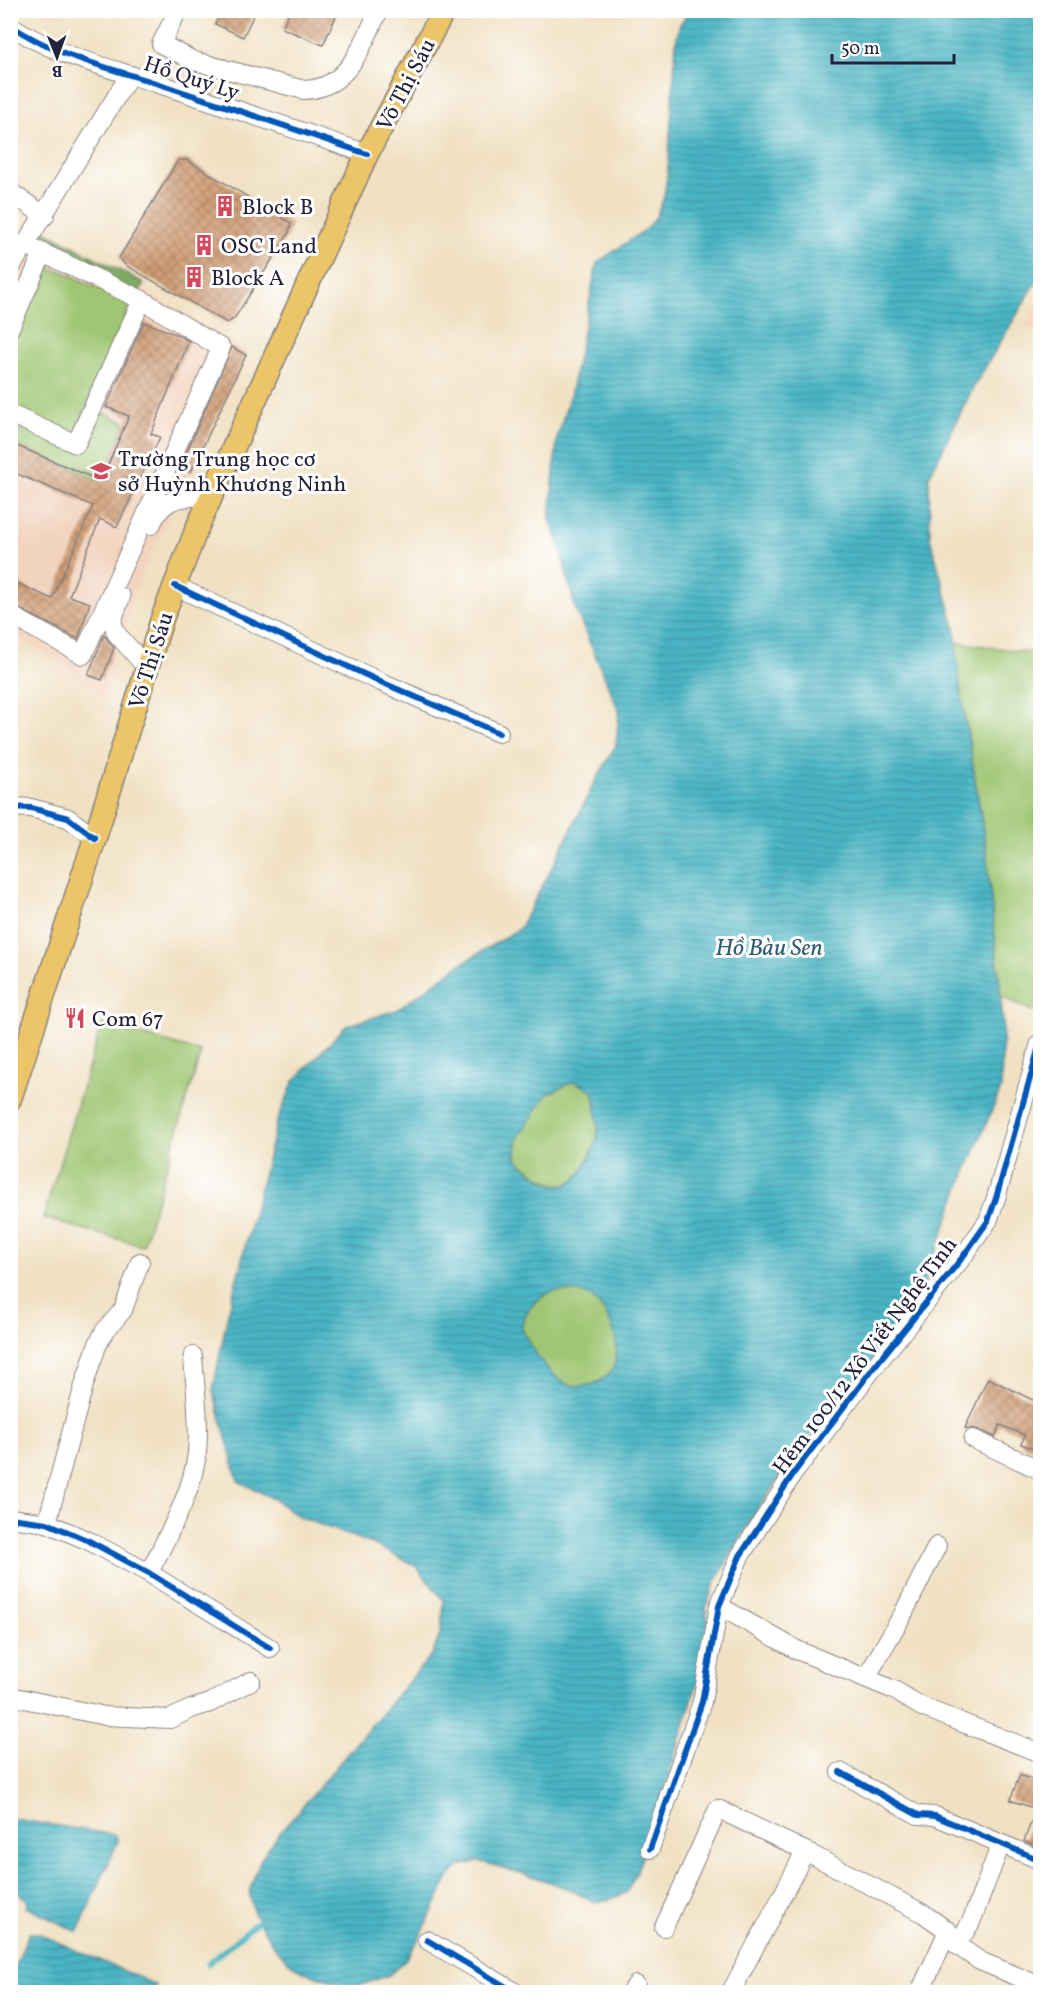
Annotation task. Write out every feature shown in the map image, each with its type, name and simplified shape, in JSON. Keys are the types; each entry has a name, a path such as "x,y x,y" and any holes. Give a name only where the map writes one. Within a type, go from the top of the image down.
{"main road":[{"name":"Võ Thị Sáu","path":"10,1100 95,838 146,667 175,586 211,496 367,154 444,10"}],"street":[{"path":"178,10 161,44 194,61 304,90 317,90 328,85 352,65 379,10"},
{"name":"Hồ Quý Ly","path":"10,25 46,46 129,76 367,154"},
{"path":"10,269 45,216 129,76"},
{"path":"10,192 45,216"},
{"path":"10,615 83,655 221,348 141,302 26,245"},
{"path":"10,328 44,253"},
{"path":"10,414 76,444 141,302"},
{"path":"146,667 116,633 112,621 152,521 160,509 173,499 211,496"},
{"path":"175,586 381,682 499,733"},
{"path":"10,807 31,808 68,818 95,838"},
{"name":"Hẻm 100/12 Xô Viết Nghệ Tĩnh","path":"650,1849 702,1702 719,1606 740,1556 794,1474 874,1366 962,1258 987,1221 1036,1082 1041,1043"},
{"path":"47,1523 84,1385 97,1346 104,1332 123,1310 141,1262"},
{"path":"149,1573 180,1508 196,1454 198,1434 194,1356"},
{"path":"973,1439 1041,1470"},
{"path":"10,1518 47,1523 89,1541 149,1573 270,1648"},
{"path":"866,1678 903,1614 937,1546"},
{"path":"719,1606 797,1650 894,1690 922,1707 1041,1753"},
{"path":"10,1696 105,1716 170,1719 190,1709 210,1703 250,1681"},
{"path":"840,1772 918,1815 935,1816 1041,1860"},
{"path":"664,1927 718,1809 805,1851 924,1914 980,1962 1038,1985"},
{"path":"920,1992 952,1938 971,1922 1001,1844"},
{"path":"731,1992 760,1934 780,1903 805,1851"},
{"path":"426,1940 514,1992"}],"shaded area":[{"name":"Trường Trung học cơ sở Huỳnh Khương Ninh","path":"44,231 247,352 135,589 105,698 60,663 11,634 11,282"},
{"path":"1040,296 1040,331 1024,327"}],"green space":[{"path":"44,231 144,283 137,296 38,246"},
{"path":"45,268 61,271 128,302 130,306 75,434 11,411 11,339 37,277"},
{"path":"97,413 104,413 126,423 101,481 11,443 10,420 77,451"},
{"path":"956,642 1040,654 1040,1015 1001,996 986,849 959,680"},
{"path":"102,1023 201,1052 143,1246 43,1218"},
{"path":"574,1081 594,1091 598,1132 595,1146 581,1173 573,1181 555,1184 536,1174 516,1159 517,1139 547,1094"},
{"path":"554,1291 582,1293 592,1298 607,1316 613,1328 617,1353 614,1365 605,1378 589,1385 566,1384 550,1371 530,1344 521,1327 526,1315 542,1297"}],"water":[{"name":"Hồ Bàu Sen","path":"690,10 1040,11 1040,276 974,386 929,477 930,538 955,628 959,680 986,849 1003,1023 1001,1089 962,1181 918,1300 894,1336 809,1437 757,1510 715,1582 706,1609 711,1639 654,1822 627,1892 611,1899 595,1902 535,1877 478,1861 460,1866 449,1877 419,1939 405,1960 389,1975 361,1985 343,1984 301,1971 288,1961 274,1947 254,1913 249,1891 261,1859 279,1834 433,1653 441,1632 444,1601 416,1566 373,1544 299,1517 274,1499 238,1481 213,1390 227,1318 277,1121 294,1081 346,1026 397,1010 461,964 519,929 616,745 619,711 575,608 558,540 550,519 557,438 571,392 597,263 646,229 656,217 664,197 668,169 676,41 680,24","holes":["574,1081 594,1091 598,1133 592,1152 579,1175 566,1185 559,1186 542,1179 516,1159 517,1139 547,1094","554,1291 582,1293 592,1298 607,1316 613,1328 617,1353 614,1365 605,1378 589,1385 566,1384 550,1371 530,1344 521,1327 526,1315 542,1297"]},
{"path":"14,1819 115,1835 118,1841 78,1932 26,1907 28,1901 11,1888 11,1822"},
{"path":"29,1933 37,1933 156,1985 151,1992 11,1992 11,1977"}],"building":[{"path":"222,10 256,10 243,37 215,24"},
{"path":"290,10 339,10 323,45 282,28"},
{"name":"OSC Land","path":"178,160 187,160 291,223 289,233 234,319 227,323 125,265 119,258"},
{"path":"144,322 189,341 151,434 160,437 117,527 100,519 69,596 90,603 78,639 10,604 10,580 52,599 93,506 10,471 10,443 101,481 129,416 106,407"},
{"path":"232,347 246,355 191,472 180,467"},
{"path":"104,635 114,648 102,680 88,675"},
{"path":"988,1378 1041,1404 1041,1452 1021,1444 1025,1435 1000,1425 995,1437 977,1429 965,1428"},
{"path":"1020,1775 1041,1783 1041,1848 1024,1841 1036,1809 1010,1800"}],"waterway":[{"path":"208,1964 258,1921"}],"cycle path":[{"path":"10,25 45,45 82,60 367,154"},
{"path":"175,586 381,682 499,733"},
{"path":"10,807 31,808 68,818 95,838"},
{"path":"650,1849 702,1702 719,1606 740,1556 793,1474 874,1367 962,1258 988,1221 1040,1043"},
{"path":"10,1518 47,1523 89,1541 149,1573 270,1648"},
{"path":"840,1772 918,1815 935,1816 1040,1860"},
{"path":"427,1940 515,1992"}],"place":[{"name":"Block B","path":"225,206"},
{"name":"OSC Land","path":"204,245"},
{"name":"Block A","path":"194,277"},
{"name":"Trường Trung học cơ sở Huỳnh Khương Ninh","path":"101,471"},
{"name":"Com 67","path":"75,1018"}]}
